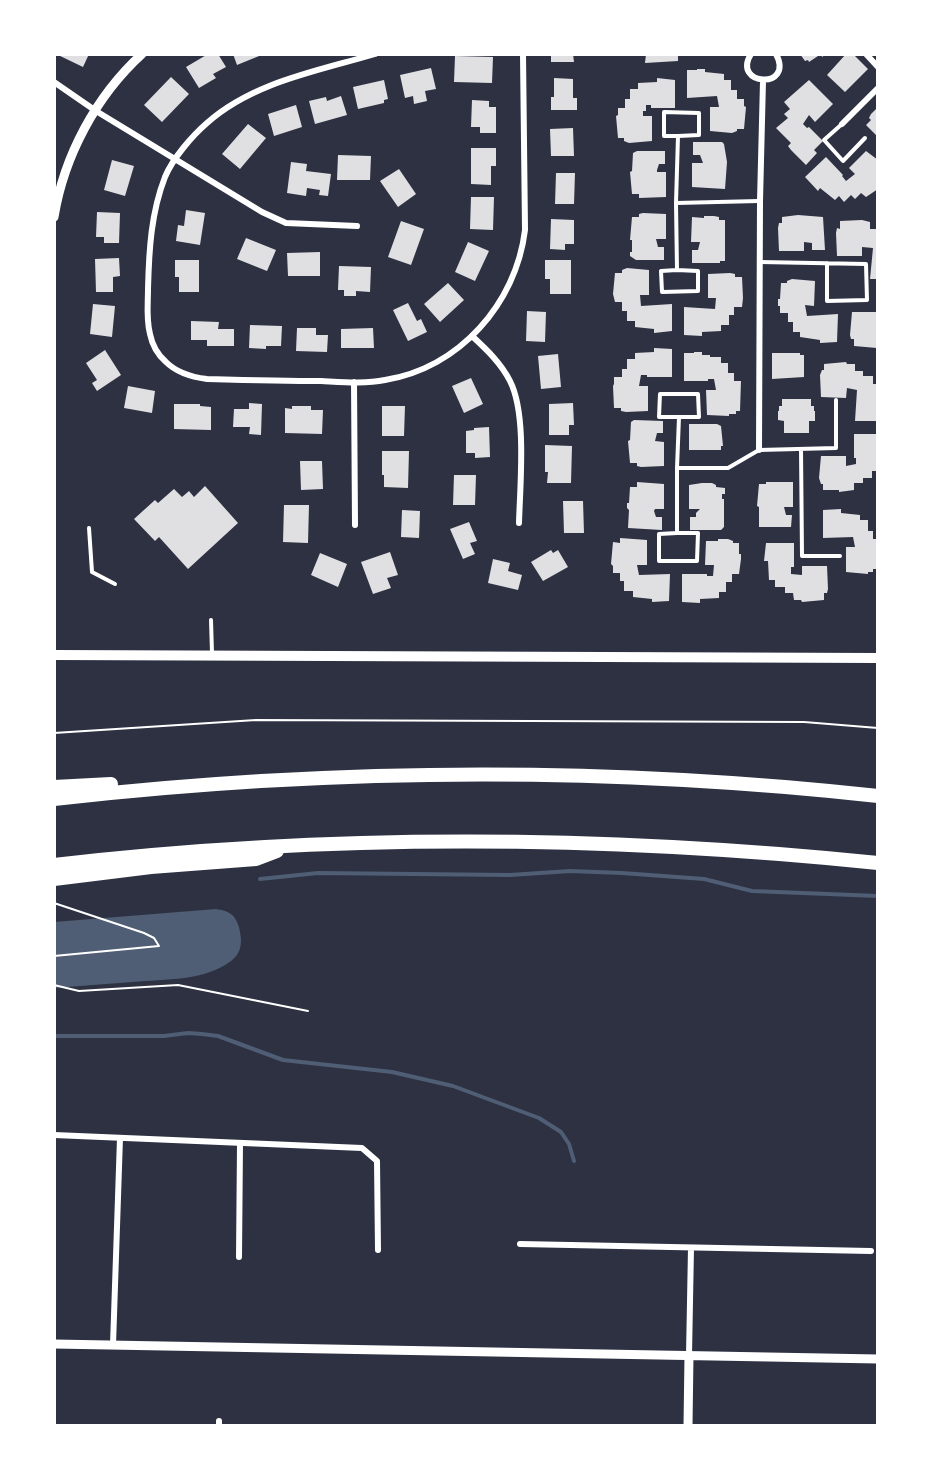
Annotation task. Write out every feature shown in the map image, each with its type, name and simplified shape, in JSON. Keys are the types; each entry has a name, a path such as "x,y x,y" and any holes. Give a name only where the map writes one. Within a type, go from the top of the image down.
{"highway":[{"path":"54,799 189,786 387,776 564,776 719,782 878,796"},
{"path":"54,787 173,780 189,786"},
{"path":"54,865 182,852 292,845 452,840 708,848 878,863"},
{"path":"54,879 151,867 256,859 292,845"}],"main road":[{"path":"54,655 878,658"}],"street":[{"path":"54,217 67,166 82,133 114,84 142,54"},
{"path":"375,54 268,86 247,96 224,109 206,124 176,159 166,175 157,202 148,245 148,318 150,335 160,355 177,370 189,376 207,379 354,382 384,380 424,369 472,336 495,310 508,290 523,249 525,230 524,54"},
{"path":"751,54 747,64 749,73 755,79 763,81 772,79 778,72 780,64 776,54"},
{"path":"866,54 878,67"},
{"path":"759,450 763,81"},
{"path":"54,82 96,111 262,212 286,223 357,226"},
{"path":"842,124 878,88"},
{"path":"472,336 496,359 511,382 516,396 521,426 519,523"},
{"path":"354,382 355,525"},
{"path":"54,1135 362,1149 377,1161 378,1250"},
{"path":"113,1345 120,1138"},
{"path":"239,1257 240,1144"},
{"path":"520,1244 871,1251"},
{"path":"688,1426 691,1248"},
{"path":"54,1344 878,1359"}],"lane":[{"path":"664,112 699,113 699,135 678,136 664,136 664,112"},
{"path":"842,124 824,140 843,161 865,138"},
{"path":"677,270 678,136"},
{"path":"676,203 760,201"},
{"path":"760,262 827,263 867,264 867,300 827,301 827,263"},
{"path":"677,270 698,271 698,291 662,292 661,271 677,270"},
{"path":"660,394 698,394 699,417 679,417 659,417 660,394"},
{"path":"677,468 728,468 759,450 836,448 836,400"},
{"path":"677,533 679,417"},
{"path":"801,449 802,556 840,556"},
{"path":"89,528 92,572 115,584"},
{"path":"677,533 698,533 697,561 659,561 659,534 677,533"},
{"path":"211,620 212,654"}],"path":[{"path":"54,733 256,720 804,722 878,728"},
{"path":"54,903 144,933 154,938 159,946 54,956"},
{"path":"54,985 79,991 178,985 308,1011"}],"water":[{"path":"216,909 228,912 236,919 241,937 238,954 221,968 184,978 54,988 54,922"}],"building":[{"path":"56,54 89,54 83,67"},
{"path":"208,54 218,54 226,67 213,74 216,78 199,88 186,67"},
{"path":"233,54 264,54 237,65"},
{"path":"551,54 573,54 574,62 551,62"},
{"path":"646,54 678,54 678,61 645,63"},
{"path":"800,54 821,54 809,62 805,61"},
{"path":"846,54 853,54 868,69 845,92 827,75"},
{"path":"455,56 493,57 492,83 454,82"},
{"path":"431,68 436,89 425,91 427,101 414,104 413,96 405,98 400,75"},
{"path":"697,69 724,74 724,80 731,80 731,90 737,90 737,99 744,99 746,107 744,129 737,129 732,133 710,131 710,107 719,107 717,96 687,98 687,70"},
{"path":"171,77 189,94 162,122 144,105"},
{"path":"554,78 573,79 573,98 577,98 577,110 551,110"},
{"path":"657,78 675,80 675,108 651,108 651,105 646,105 643,116 652,116 652,141 629,143 624,141 624,138 618,138 616,116 618,108 625,108 625,99 630,99 630,89 638,89 638,83 657,82"},
{"path":"384,80 388,99 384,100 384,103 358,109 353,87"},
{"path":"809,80 833,104 815,122 809,115 803,124 823,141 814,150 817,153 806,165 788,146 791,143 776,128 788,118 784,114 790,109 784,102"},
{"path":"341,96 347,115 315,124 309,101 326,97 327,101"},
{"path":"472,100 489,101 489,107 496,107 496,133 480,133 480,127 471,127"},
{"path":"296,105 302,127 274,136 268,114"},
{"path":"878,107 878,137 866,125 871,120 869,118 871,114"},
{"path":"248,124 266,138 240,169 222,154"},
{"path":"573,128 574,156 551,156 550,129"},
{"path":"693,142 722,142 724,144 727,162 725,189 692,187 692,163 703,163 700,155 693,155"},
{"path":"471,148 496,148 496,166 491,166 491,185 471,184"},
{"path":"665,151 665,164 659,164 657,172 666,172 666,197 639,198 639,194 632,194 630,172 632,171 633,153"},
{"path":"866,151 878,160 878,189 866,197 861,193 855,199 851,195 844,202 839,196 835,200 820,188 818,191 805,177 826,157 846,181 855,174 849,168"},
{"path":"338,155 371,156 370,180 337,180"},
{"path":"112,160 134,166 125,196 104,190"},
{"path":"291,162 307,164 306,171 331,174 328,196 319,195 320,190 307,188 306,196 287,193"},
{"path":"399,169 416,194 398,207 380,181"},
{"path":"556,173 575,173 574,204 555,204"},
{"path":"471,197 494,197 493,230 470,229"},
{"path":"186,210 205,213 200,245 176,241 178,225 184,226"},
{"path":"97,212 120,213 119,243 104,243 104,237 96,237"},
{"path":"639,214 666,214 666,239 656,239 658,247 664,247 664,260 636,260 630,256 632,217 639,217"},
{"path":"798,215 823,217 825,250 812,250 812,243 804,242 804,251 779,251 778,228 779,223 782,223 782,217"},
{"path":"704,216 714,216 719,217 719,220 725,220 725,261 692,263 692,250 698,250 700,242 691,242 692,217 704,218"},
{"path":"551,219 574,220 574,244 565,244 565,250 550,249"},
{"path":"401,221 424,229 411,265 388,257"},
{"path":"840,221 870,222 870,229 878,229 878,279 870,279 873,248 862,247 862,256 837,256 836,233 837,228 840,229"},
{"path":"246,238 276,250 267,271 237,259"},
{"path":"468,242 489,251 475,281 455,272"},
{"path":"320,252 320,276 288,276 287,253"},
{"path":"119,258 120,276 113,277 113,292 96,292 95,259"},
{"path":"175,260 199,260 199,292 179,292 179,277 175,277"},
{"path":"545,260 571,260 571,294 550,294 550,279 545,279"},
{"path":"339,266 371,267 370,292 356,291 356,296 344,296 344,290 338,290"},
{"path":"627,268 649,270 649,295 640,295 641,306 672,304 672,331 654,333 654,329 635,327 635,321 627,321 627,311 622,311 622,302 615,302 613,294 615,273 622,273 622,270"},
{"path":"708,274 735,274 735,277 742,277 743,298 742,307 734,307 734,315 729,315 729,325 721,325 721,331 702,332 702,336 684,335 684,307 715,309 716,298 708,298"},
{"path":"792,279 815,281 814,306 805,305 807,316 838,314 837,342 820,343 820,340 800,337 800,332 793,332 793,322 788,322 788,313 780,313 780,306 778,306 781,283 787,283"},
{"path":"448,283 464,300 440,322 424,304"},
{"path":"408,303 417,321 421,319 427,332 408,341 393,310"},
{"path":"93,304 115,306 112,337 90,334"},
{"path":"527,311 546,312 545,342 526,341"},
{"path":"852,312 877,312 877,348 854,346 854,339 851,339 850,335"},
{"path":"191,321 219,322 218,329 234,329 234,346 207,346 207,340 191,340"},
{"path":"250,325 282,326 281,346 266,346 266,349 249,348"},
{"path":"297,328 316,328 316,335 328,335 327,352 296,351"},
{"path":"373,328 374,348 341,348 341,329"},
{"path":"654,348 672,349 672,377 641,375 639,386 648,386 648,411 626,412 621,411 621,408 614,408 614,377 622,377 622,369 627,369 627,359 635,359 635,353 654,352"},
{"path":"105,350 121,375 97,391 92,383 97,380 86,363"},
{"path":"702,352 702,355 710,355 710,357 721,357 721,363 728,363 728,373 734,373 734,381 741,381 740,411 736,411 736,414 707,415 706,390 716,390 714,379 684,381 684,353"},
{"path":"772,353 804,355 804,377 772,379"},
{"path":"558,354 561,387 541,389 538,356"},
{"path":"846,362 855,364 855,371 863,371 863,376 873,376 873,384 878,384 878,421 855,421 857,390 847,388 846,398 821,397 820,375 824,370 824,364"},
{"path":"471,378 483,404 464,413 452,386"},
{"path":"128,386 155,391 152,413 124,408"},
{"path":"782,399 811,399 815,421 809,421 809,433 784,433 784,421 778,420"},
{"path":"249,403 262,404 261,435 249,434 250,427 233,427 234,409 249,409"},
{"path":"573,403 574,425 569,425 569,435 549,435 549,404"},
{"path":"174,404 200,404 200,406 211,407 211,430 174,429"},
{"path":"292,406 311,406 311,410 323,410 322,434 285,433 285,408 292,409"},
{"path":"382,406 405,406 404,436 382,436"},
{"path":"634,420 663,421 663,433 657,433 655,441 664,442 664,466 641,467 637,466 637,463 630,463 628,441 630,440 631,422"},
{"path":"689,424 721,426 723,446 721,450 689,450"},
{"path":"489,427 490,457 475,458 475,453 466,453 466,431"},
{"path":"854,434 878,434 878,471 872,471 872,478 863,478 863,483 854,483 854,490 839,492 839,490 823,490 823,484 819,478 821,456 846,456 846,466 856,464"},
{"path":"545,445 572,446 571,483 547,483"},
{"path":"382,451 409,451 408,488 384,487"},
{"path":"300,461 322,461 323,489 301,490"},
{"path":"454,475 476,475 475,505 453,505"},
{"path":"637,482 664,484 664,509 654,511 656,517 662,517 662,530 628,528 627,503 629,503 630,487 637,487"},
{"path":"766,482 793,482 793,507 784,507 786,515 792,515 791,527 759,527 759,507 757,506 759,484 766,484"},
{"path":"712,483 716,487 725,488 725,494 722,494 724,527 721,530 690,530 690,517 696,517 700,509 689,509 689,485"},
{"path":"205,486 238,523 188,569 159,537 155,541 134,519 155,500 158,503 174,489 182,497 189,491 194,497"},
{"path":"563,501 583,501 584,533 564,533"},
{"path":"284,505 309,505 308,543 283,542"},
{"path":"841,509 841,513 860,515 860,520 868,520 868,531 873,531 873,539 878,539 878,569 873,569 873,572 868,572 868,574 846,572 846,547 855,547 853,537 823,538 823,510"},
{"path":"402,510 420,511 419,538 401,537"},
{"path":"469,522 477,541 470,543 475,554 463,559 450,529"},
{"path":"620,538 647,540 647,565 637,565 639,575 670,574 669,601 652,602 652,599 633,597 633,591 624,591 624,581 620,581 620,573 613,573 611,564 613,542 620,543"},
{"path":"718,539 728,539 733,543 739,543 741,559 739,574 732,574 732,582 726,582 726,592 719,592 719,598 700,599 700,603 682,602 682,574 713,576 714,565 705,565 706,541 718,541"},
{"path":"766,543 794,543 794,567 791,567 791,574 802,575 802,566 827,566 828,589 827,593 824,593 824,600 802,602 794,600 793,593 785,593 785,587 775,587 775,580 769,580 768,561 764,561"},
{"path":"551,550 553,553 558,550 568,567 543,581 531,562"},
{"path":"390,552 398,575 387,578 391,588 373,594 361,562"},
{"path":"320,553 347,564 338,587 311,575"},
{"path":"493,559 510,563 508,571 522,575 518,590 488,583"}],"waterway":[{"path":"260,879 318,873 510,875 570,871 704,879 752,891 878,896"},
{"path":"54,1036 164,1036 188,1033 218,1036 283,1060 392,1072 453,1086 539,1118 561,1132 569,1144 574,1161"}]}
